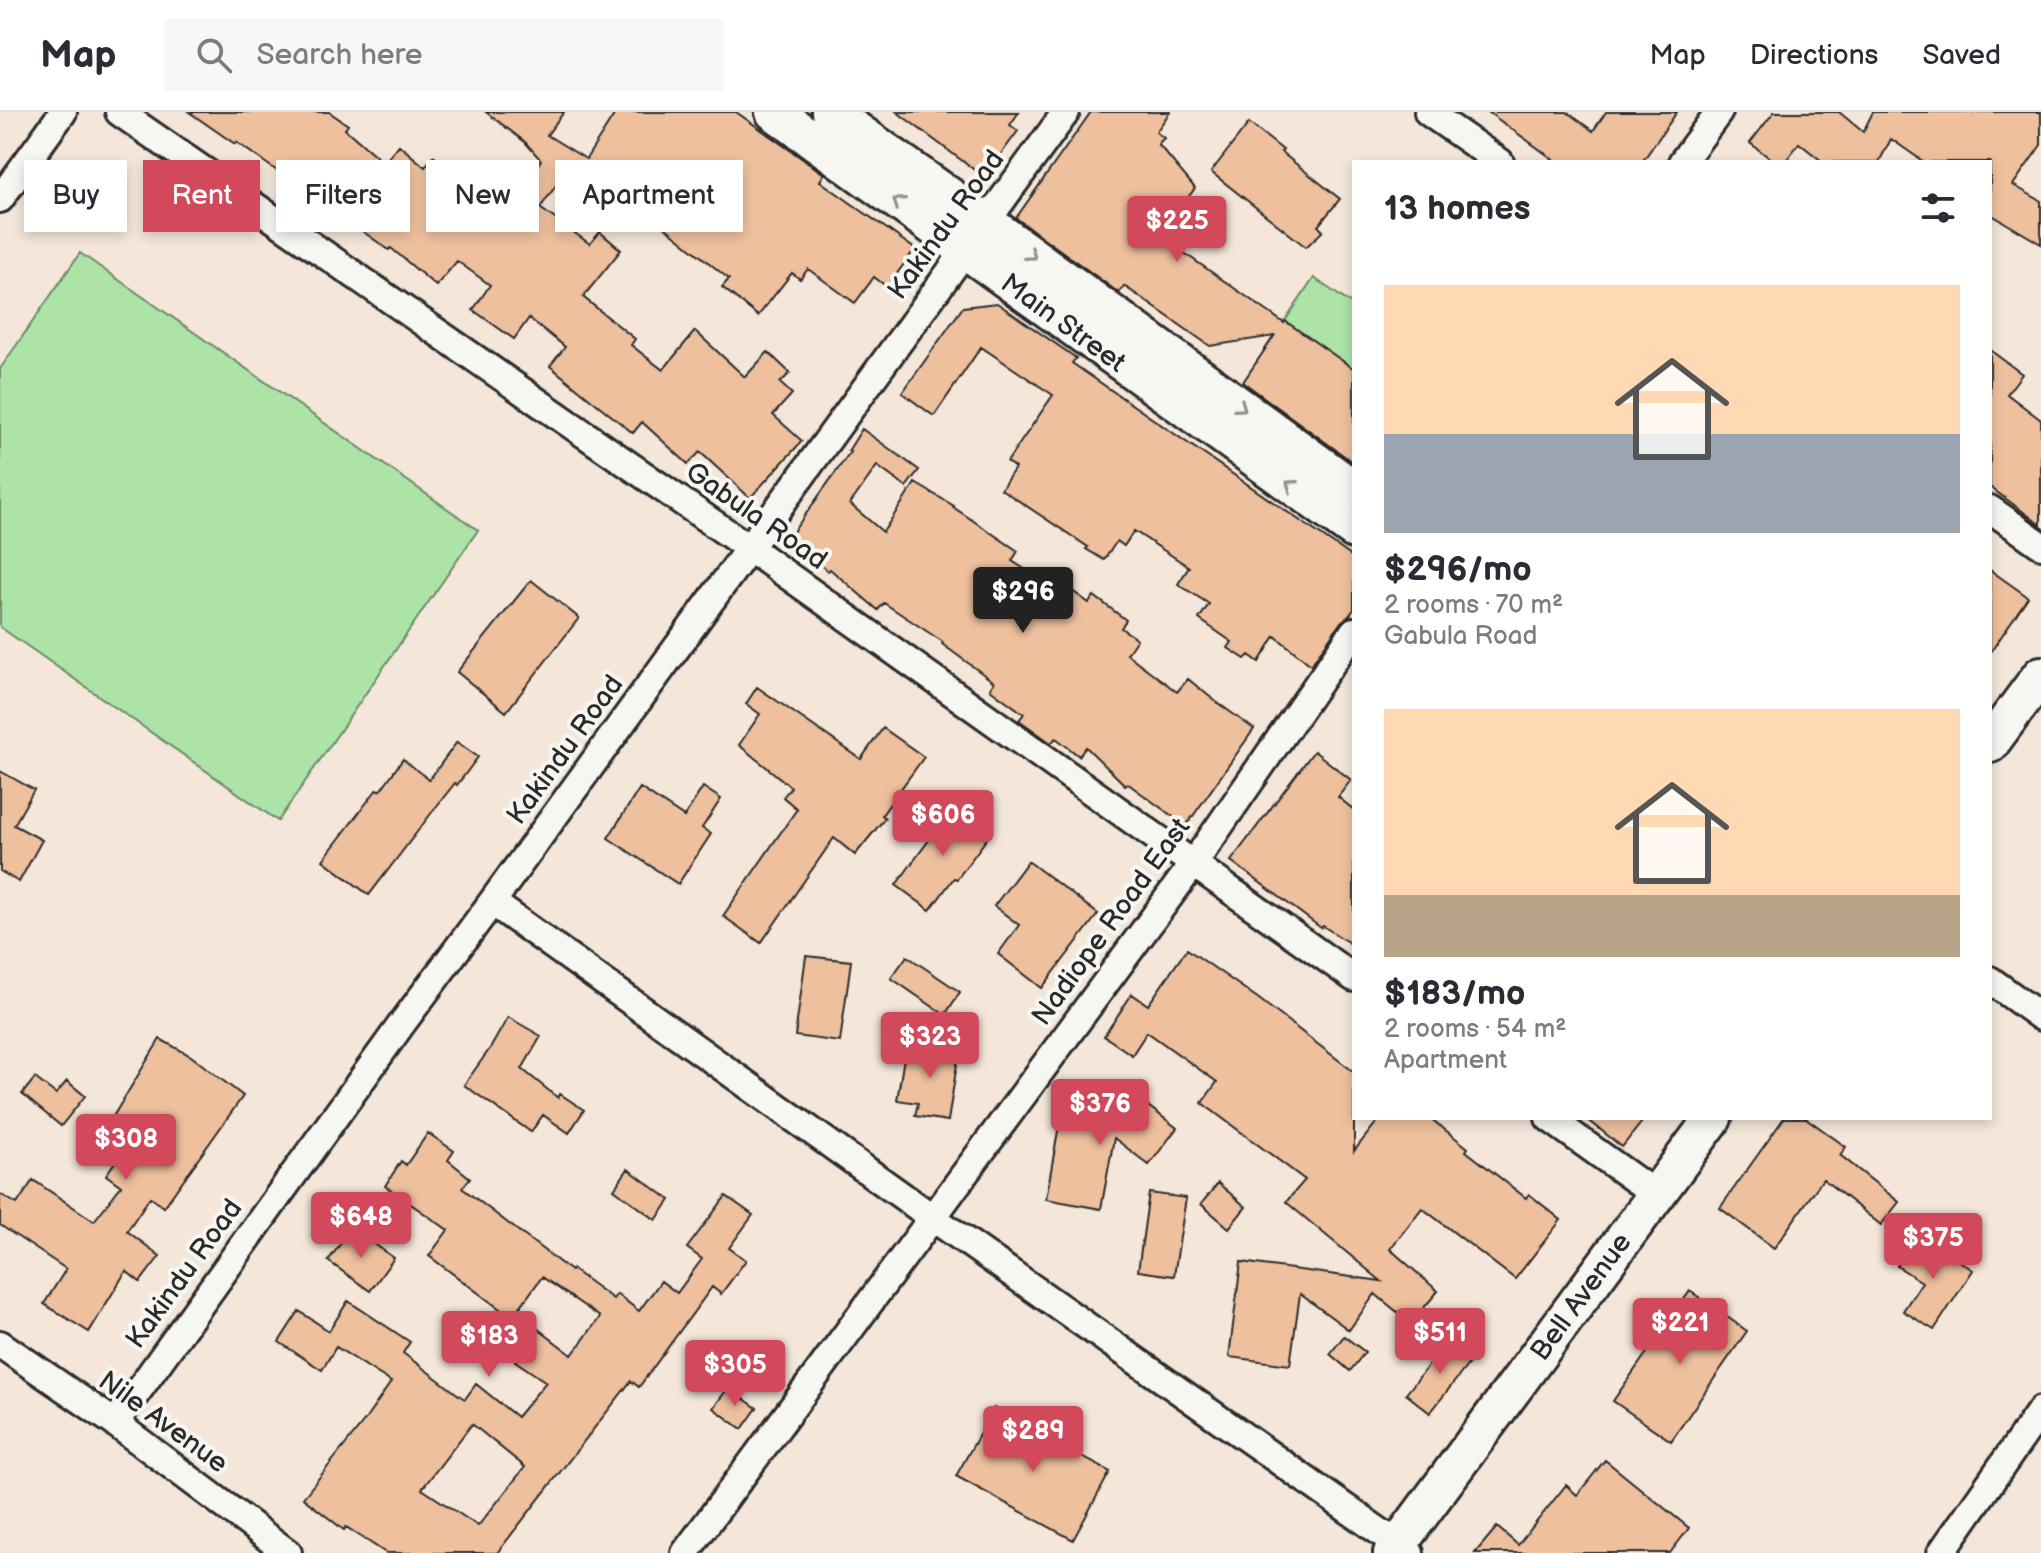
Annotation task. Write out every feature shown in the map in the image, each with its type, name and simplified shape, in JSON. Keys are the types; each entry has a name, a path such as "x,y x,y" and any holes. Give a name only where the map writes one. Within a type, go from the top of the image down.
{"street":[{"path":"0,199 63,112"},
{"name":"Gabula Road","path":"119,112 749,548 1352,977"},
{"name":"Main Street","path":"774,112 1352,529"},
{"name":"Main Street","path":"830,112 1352,488"},
{"name":"Kakindu Road","path":"115,1423 1066,112"},
{"path":"1428,112 1497,160"},
{"path":"1683,160 1719,112"},
{"path":"1992,510 2041,545"},
{"name":"Nadiope Road East","path":"685,1553 1194,863 1352,634"},
{"path":"1992,741 2041,675"},
{"path":"492,902 1400,1550"},
{"path":"1992,981 2041,1017"},
{"path":"1552,1120 1655,1194"},
{"name":"Bell Avenue","path":"1400,1550 1711,1120"},
{"name":"Nile Avenue","path":"0,1344 115,1423 288,1553"},
{"path":"1941,1553 2041,1410"}],"green space":[{"path":"80,253 478,530 278,821 0,627 0,369"},
{"path":"1314,278 1352,305 1352,368 1285,321"}],"building":[{"path":"189,112 329,112 348,125 345,129 381,160 276,160 276,170"},
{"path":"486,112 564,112 547,135 586,159 616,112 736,112 824,174 820,181 915,249 887,287 874,277 855,303 808,269 800,279 792,273 758,316 722,287 729,279 671,232 743,232 743,160 555,160 555,187 540,208 555,219 555,232 573,232 590,244 600,232 621,250 583,297 635,339 631,345 663,370 695,331 745,377 768,352 790,373 780,383 792,394 773,415 802,441 750,498 700,452 688,464 642,422 633,433 588,397 550,366 565,347 529,318 514,339 473,310 490,285 457,261 436,286 391,248 389,250 364,232 410,232 410,160 386,160 399,145 426,166 426,232 539,232 541,160 525,142"},
{"path":"897,112 1019,112 1010,125 1018,131 984,177"},
{"path":"1091,112 1170,112 1156,132 1164,138 1158,144 1195,188 1160,236 1352,368 1352,462 1243,382 1274,336 1210,346 1124,286 1119,293 1016,218"},
{"path":"1488,112 1567,112 1593,131 1606,112 1677,112 1643,160 1554,160"},
{"path":"1774,112 1839,112 1863,132 1873,112 2041,112 2041,145 2013,185 2041,201 2041,244 1992,215 1992,160 1921,160 1891,139 1880,160 1820,160 1799,143 1786,160 1772,160 1750,143"},
{"path":"1249,123 1340,199 1318,226 1323,231 1306,247 1211,172"},
{"path":"997,303 1076,358 1072,363 1352,557 1352,612 1341,622 1311,665 1275,636 1259,662 1249,655 1245,659 1228,648 1232,642 1199,619 1209,604 1178,584 1189,567 1134,531 1124,546 1117,541 1104,560 1001,489 1015,468 1007,462 1053,395 981,347 934,416 902,393 963,307"},
{"path":"1992,352 2022,374 2007,394 2041,420 2041,525 1992,488"},
{"path":"862,429 919,470 906,487 877,466 850,504 883,532 915,483 1018,551 1012,561 1067,596 1071,590 1089,603 1094,596 1126,620 1121,628 1137,639 1127,654 1177,692 1188,679 1254,729 1186,826 1127,783 1125,785 1086,747 1079,756 1056,738 1051,743 1019,720 1024,714 990,689 994,682 943,642 884,603 878,610 830,569 828,571 788,539 850,452"},
{"path":"1992,571 2028,597 1992,650"},
{"path":"531,580 579,618 506,712 457,672"},
{"path":"757,687 861,759 883,728 924,757 882,815 885,818 855,855 834,838 761,943 723,916 797,809 783,797 791,787 739,745 760,714 746,704"},
{"path":"457,742 478,757 369,895 323,860 403,759 429,780"},
{"path":"1314,751 1351,780 1338,797 1352,808 1352,945 1323,926 1321,928 1231,861"},
{"path":"0,771 34,790 14,825 42,840 19,882 0,871"},
{"path":"703,787 721,799 702,828 711,834 678,884 608,838 640,788 684,817"},
{"path":"954,806 991,833 930,910 896,885"},
{"path":"1028,861 1098,914 1042,988 998,954 1019,925 994,906"},
{"path":"1187,949 1259,999 1352,1070 1354,1151 1378,1120 1433,1120 1526,1198 1529,1194 1561,1220 1515,1279 1422,1208 1390,1249 1438,1291 1411,1323 1375,1294 1349,1330 1300,1294 1290,1365 1229,1357 1241,1262 1381,1281 1286,1202 1305,1180 1202,1103 1217,1082 1147,1032 1132,1055 1104,1036 1132,994 1148,1005"},
{"path":"806,956 851,961 840,1042 795,1036"},
{"path":"907,956 960,992 945,1015 891,978"},
{"path":"508,1017 541,1036 522,1069 558,1098 560,1094 584,1110 569,1133 543,1115 531,1132 464,1085"},
{"path":"160,1039 191,1056 243,1096 164,1207 150,1197 127,1231 160,1256 140,1282 126,1271 89,1332 44,1304 66,1269 0,1225 0,1194 17,1204 33,1180 94,1221 121,1186 106,1175 119,1156 97,1143"},
{"path":"927,1040 960,1045 948,1121 915,1116 918,1103 897,1100 905,1052 924,1055"},
{"path":"35,1078 56,1094 67,1081 85,1096 61,1126 22,1094"},
{"path":"1064,1097 1139,1110 1144,1103 1177,1128 1149,1165 1114,1138 1101,1209 1046,1199"},
{"path":"1588,1120 1643,1120 1622,1147"},
{"path":"1783,1120 1809,1120 1846,1147 1840,1155 1899,1202 1881,1225 1823,1179 1774,1248 1720,1208"},
{"path":"428,1133 454,1151 448,1160 470,1178 462,1188 571,1271 613,1299 617,1294 639,1311 661,1281 677,1293 702,1259 687,1248 726,1196 753,1215 729,1248 746,1260 721,1294 712,1287 639,1387 631,1381 497,1553 386,1553 346,1527 344,1530 303,1498 391,1382 336,1347 322,1370 279,1342 299,1311 329,1331 348,1301 410,1342 403,1353 460,1396 465,1399 476,1384 517,1417 546,1382 499,1346 521,1316 572,1355 600,1317 542,1277 512,1318 429,1256 448,1230 385,1186 401,1161 406,1165","holes":["472,1424 525,1467 478,1526 422,1489"]},
{"path":"628,1169 670,1200 656,1220 614,1189"},
{"path":"1218,1183 1246,1207 1229,1228 1201,1204"},
{"path":"1149,1193 1186,1198 1174,1276 1138,1271"},
{"path":"352,1228 394,1258 370,1291 328,1261"},
{"path":"1918,1234 1973,1270 1934,1330 1903,1311 1922,1282 1897,1266"},
{"path":"1690,1291 1747,1331 1671,1441 1613,1401"},
{"path":"1344,1336 1365,1352 1350,1371 1330,1354"},
{"path":"1449,1339 1473,1358 1430,1413 1406,1394"},
{"path":"728,1388 757,1408 742,1429 713,1408"},
{"path":"994,1408 1110,1472 1073,1540 956,1476"},
{"path":"1605,1460 1689,1528 1670,1553 1475,1553 1497,1527 1518,1545 1566,1485 1577,1495"}]}
